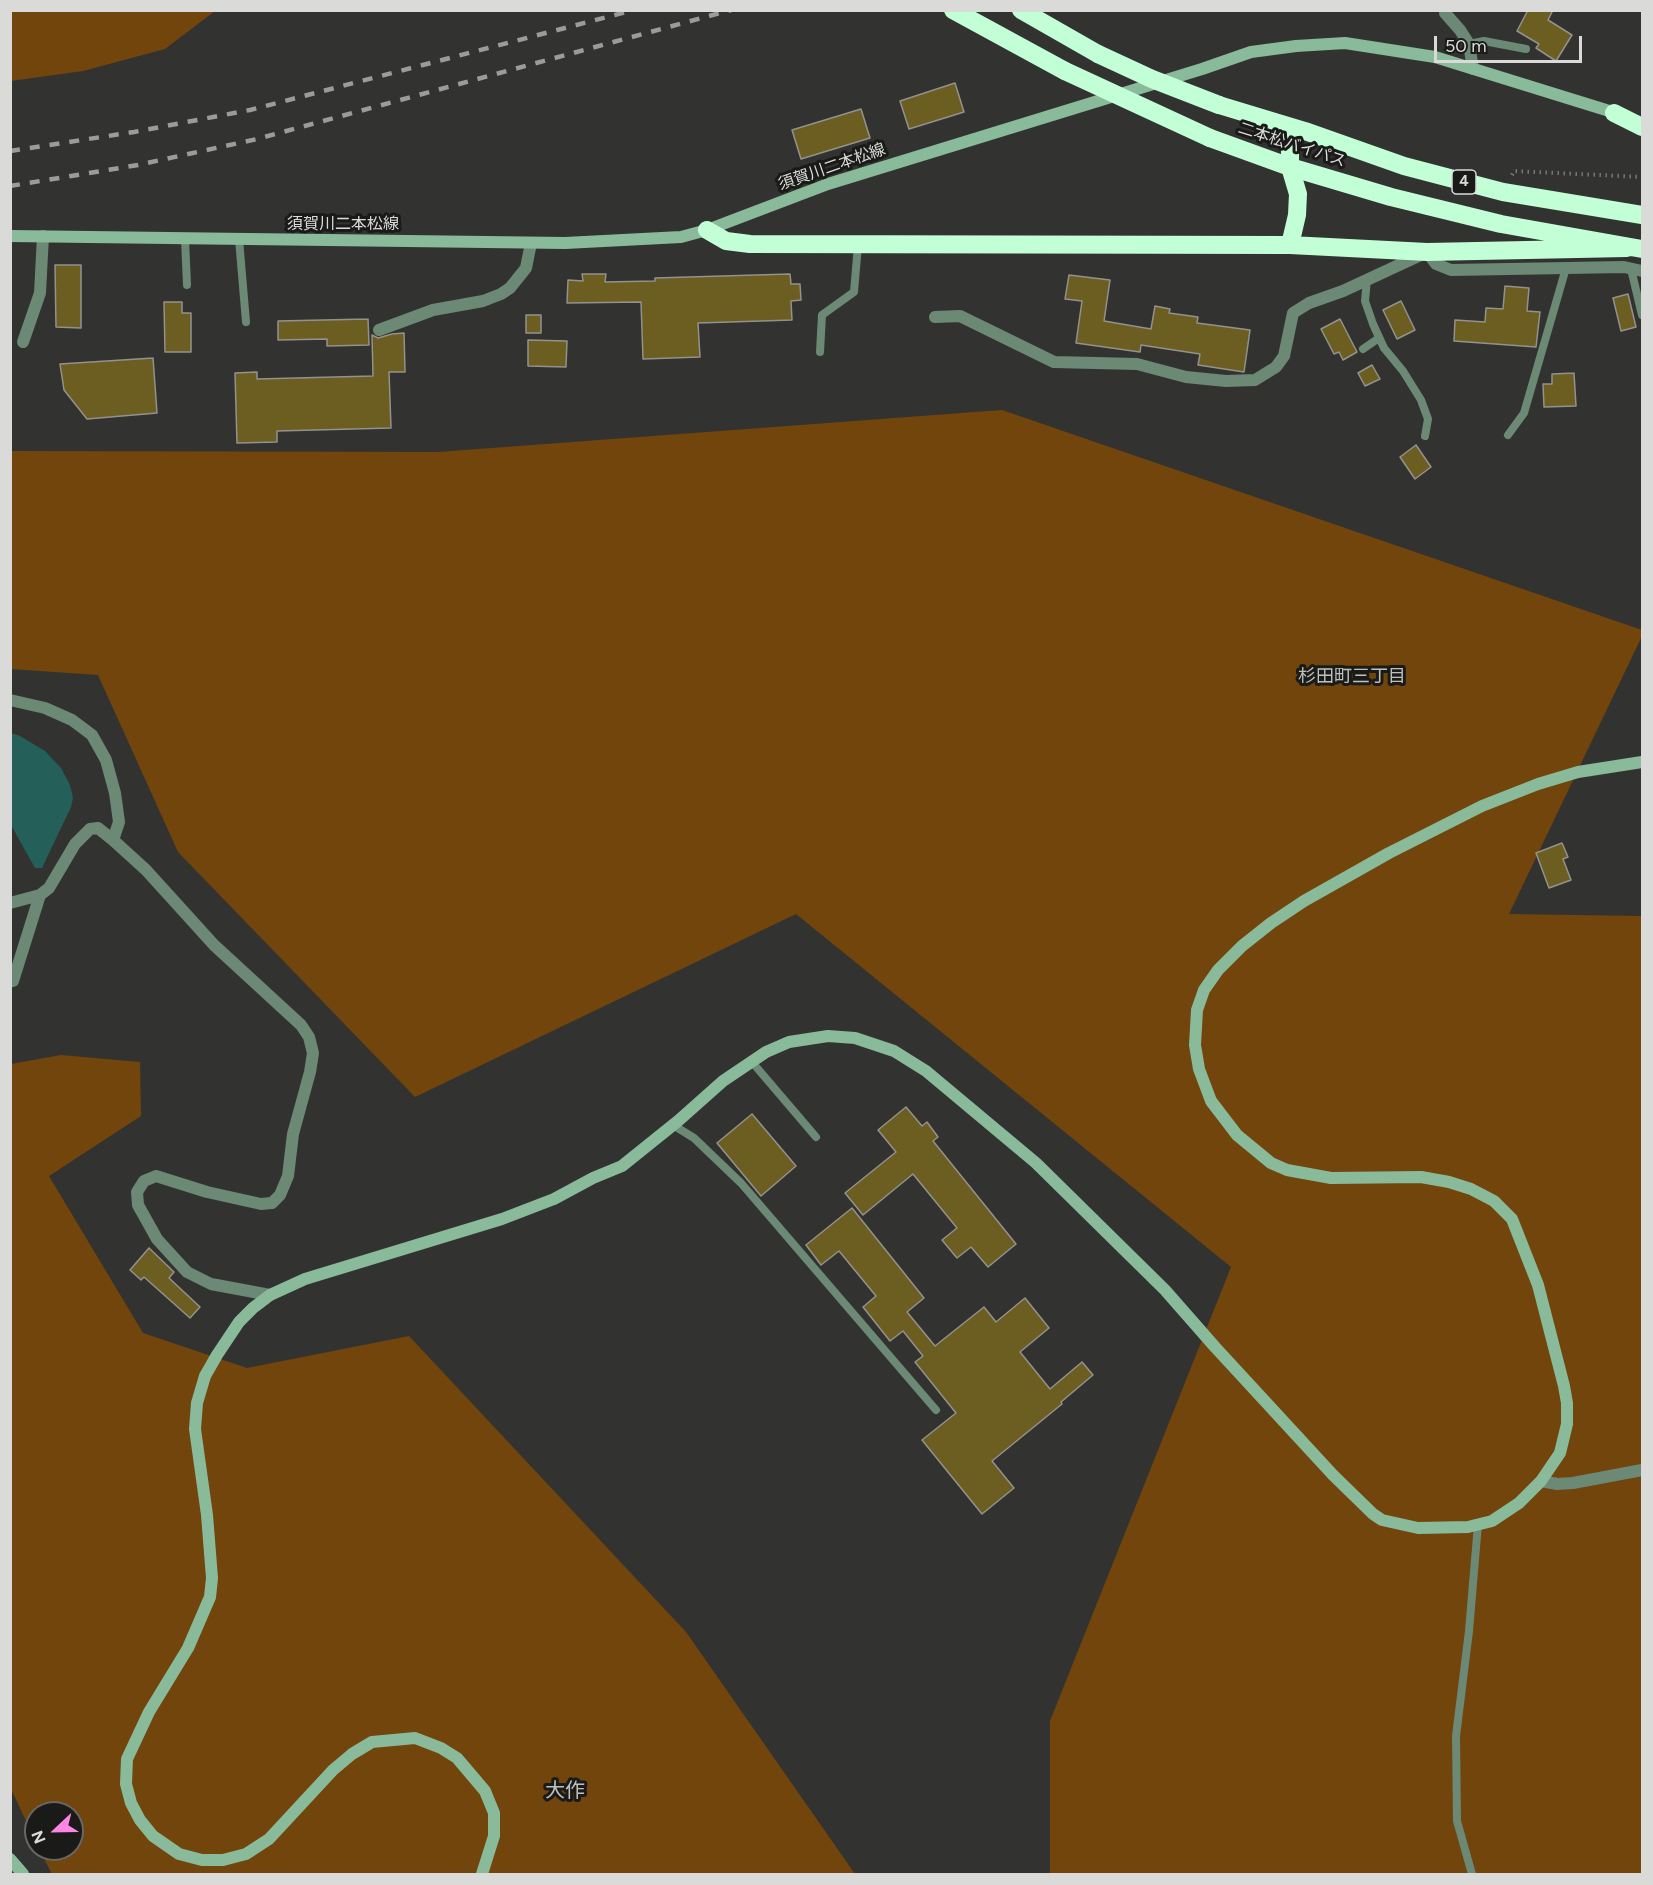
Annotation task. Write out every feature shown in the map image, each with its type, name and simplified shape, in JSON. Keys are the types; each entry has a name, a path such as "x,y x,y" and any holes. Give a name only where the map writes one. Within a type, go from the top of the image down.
{"highway":[{"name":"二本松バイパス","path":"1021,10 1098,54 1152,79 1219,105 1404,166 1503,192 1642,215"},
{"name":"二本松バイパス","path":"961,15 1065,72 1210,138 1290,167 1391,197 1501,224 1635,248"},
{"path":"1614,113 1642,128"},
{"path":"1290,128 1290,167 1298,194 1297,215 1290,245"},
{"path":"707,230 726,241 750,244 1290,245 1427,252 1635,248"}],"street":[{"path":"1444,12 1469,44 1473,69"},
{"name":"須賀川二本松線","path":"10,236 531,243 654,240 681,237 707,230 828,184 1251,52 1296,46 1345,43 1435,57 1614,113 1642,119"},
{"path":"23,342 40,293 43,236"},
{"path":"379,330 433,310 483,301 501,294 510,288 526,268 531,243"},
{"path":"935,317 960,316 1054,362 1137,364 1186,377 1226,381 1255,380 1276,368 1284,356 1293,314 1310,303 1427,252 1436,264 1451,270 1566,268 1637,270"},
{"path":"10,700 45,708 72,720 92,735 106,760 116,793 119,822 113,840"},
{"path":"482,1875 494,1836 494,1813 485,1791 458,1758 441,1748 415,1738 372,1742 352,1754 333,1770 268,1839 246,1854 223,1860 202,1860 179,1854 153,1836 140,1820 131,1803 126,1784 127,1759 149,1713 188,1648 210,1597 212,1578 207,1515 195,1430 196,1409 201,1389 217,1355 239,1322 270,1295 305,1279 502,1219 554,1199 622,1166 723,1081 766,1052 789,1042 828,1036 855,1038 894,1051 926,1071 1036,1163 1165,1290 1351,1494 1373,1514 1382,1520 1418,1528 1441,1529 1492,1521 1519,1503 1541,1481 1560,1453 1567,1424 1567,1403 1538,1285 1516,1227 1507,1212 1484,1195 1449,1182 1421,1177 1331,1178 1287,1170 1271,1163 1237,1135 1211,1101 1199,1069 1195,1045 1197,1010 1204,990 1218,970 1256,934 1304,901 1389,853 1482,806 1538,784 1578,772 1642,762"},
{"path":"10,980 13,981 40,895 54,881 75,844 90,829 98,828 176,901 214,945 301,1025 309,1037 313,1053 293,1134 288,1176 280,1195 272,1203 261,1204 156,1176 144,1181 138,1192 138,1205 157,1239 188,1272 211,1284 270,1295"},
{"path":"10,903 40,895"},
{"path":"1541,1481 1557,1484 1573,1483 1642,1470"},
{"path":"10,1859 23,1875"}],"lane":[{"path":"1469,44 1484,42 1526,49"},
{"path":"185,239 187,285"},
{"path":"238,239 246,322"},
{"path":"820,352 822,315 854,292 858,244"},
{"path":"1508,435 1524,413 1566,268"},
{"path":"1637,270 1642,315"},
{"path":"1367,279 1365,302 1384,348 1403,371 1421,400 1428,419 1425,436"},
{"path":"1363,349 1379,338"},
{"path":"752,1062 816,1137"},
{"path":"673,1125 694,1138 741,1183 936,1410"},
{"path":"1472,1875 1456,1821 1456,1736 1469,1630 1478,1524"}],"path":[{"path":"1503,192 1514,171 1642,177"}],"shaded area":[{"path":"10,11 215,11 165,49 83,71 11,81"},
{"path":"1002,410 1642,630 1642,636 1509,914 1642,916 1642,1874 1050,1874 1050,1721 1231,1267 796,914 415,1097 178,852 98,675 11,669 10,451 438,452"},
{"path":"61,1055 140,1062 141,1116 49,1176 143,1333 247,1368 409,1336 686,1632 855,1874 52,1874 45,1861 84,1861 84,1801 24,1801 24,1817 11,1789 11,1064"}],"water":[{"path":"11,733 45,751 61,768 70,785 73,798 71,807 42,868 35,868 11,825"}],"building":[{"path":"1528,10 1553,10 1548,20 1572,35 1556,61 1536,48 1539,44 1517,31"},
{"path":"955,83 964,112 909,129 900,101"},
{"path":"861,109 870,138 801,159 792,130"},
{"path":"55,265 81,265 81,328 56,327"},
{"path":"582,274 606,274 605,282 655,281 655,278 790,274 791,284 800,284 801,300 791,301 792,320 698,323 700,357 643,359 641,302 567,303 568,280 583,281"},
{"path":"1069,275 1110,280 1104,321 1151,329 1155,306 1170,309 1169,313 1198,317 1197,323 1250,330 1244,372 1198,365 1200,354 1141,345 1140,352 1076,343 1082,301 1065,299"},
{"path":"1505,286 1529,288 1527,311 1540,312 1536,347 1454,341 1455,320 1485,322 1486,308 1503,309"},
{"path":"1628,294 1636,327 1621,331 1613,298"},
{"path":"1401,301 1415,330 1397,339 1383,310"},
{"path":"164,302 182,302 182,313 191,313 191,352 165,352"},
{"path":"526,315 541,315 541,333 526,333"},
{"path":"368,319 369,345 327,346 327,339 278,340 278,321"},
{"path":"1340,319 1357,352 1343,360 1339,352 1334,354 1321,329"},
{"path":"404,333 405,372 389,372 391,428 277,431 277,442 237,443 235,373 257,372 257,379 373,376 372,335 378,338"},
{"path":"528,340 567,341 566,367 528,366"},
{"path":"153,358 157,413 87,419 64,390 60,364"},
{"path":"1372,365 1380,379 1365,386 1358,373"},
{"path":"1574,373 1576,406 1544,407 1543,384 1552,384 1552,374"},
{"path":"1416,445 1431,467 1415,479 1400,457"},
{"path":"1562,843 1568,857 1563,859 1571,880 1549,888 1536,853"},
{"path":"906,1107 922,1126 927,1122 938,1137 933,1141 1016,1244 988,1267 971,1247 957,1258 942,1240 957,1228 913,1174 863,1215 845,1193 896,1152 878,1130"},
{"path":"752,1114 796,1166 761,1196 717,1143"},
{"path":"852,1208 924,1298 907,1312 935,1346 984,1307 996,1322 1025,1298 1049,1328 1020,1352 1050,1389 1082,1362 1093,1375 1061,1402 1062,1404 992,1461 1014,1488 982,1514 922,1440 956,1413 915,1362 923,1356 903,1331 890,1341 863,1307 876,1296 839,1251 821,1265 806,1245"},
{"path":"149,1248 174,1272 169,1278 200,1307 190,1318 144,1277 141,1280 130,1270"}],"railway":[{"path":"10,151 134,132 250,110 634,10"},
{"path":"10,186 138,165 257,139 731,10"}],"district":[{"name":"杉田町三丁目","path":"1352,677"},
{"name":"大作","path":"565,1791"}]}
